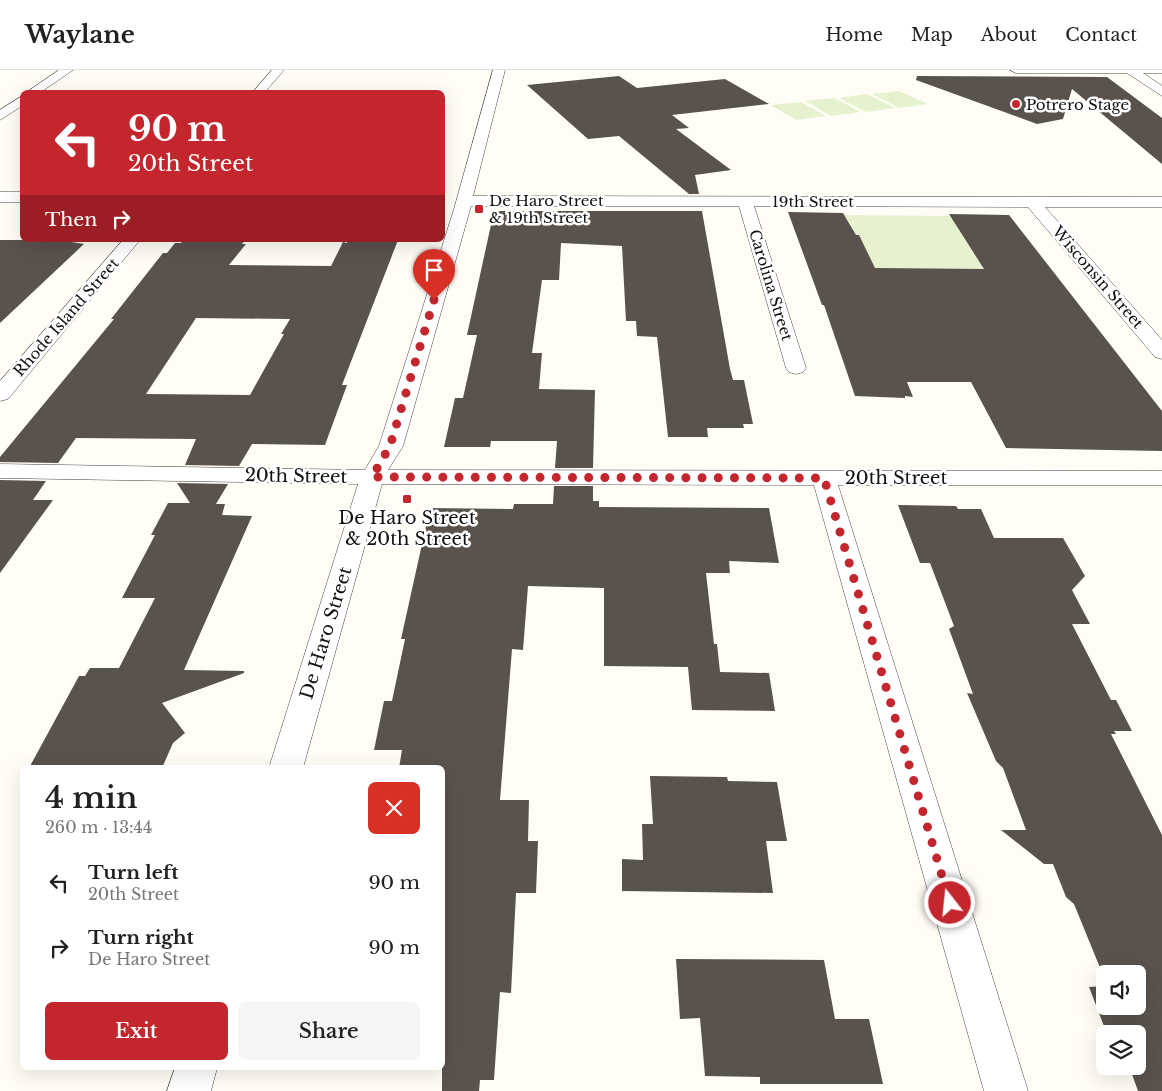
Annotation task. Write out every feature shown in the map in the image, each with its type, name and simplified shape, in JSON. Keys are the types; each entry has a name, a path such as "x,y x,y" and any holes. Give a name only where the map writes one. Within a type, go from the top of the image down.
{"street":[{"path":"36,90 67,70"},
{"path":"261,90 278,70"},
{"name":"De Haro Street","path":"287,765 372,477 390,446 464,201 499,70"},
{"path":"1016,70 1162,70"},
{"path":"1130,70 1162,92"},
{"path":"0,116 20,101"},
{"path":"0,197 20,197"},
{"name":"19th Street","path":"464,201 1162,202"},
{"name":"Carolina Street","path":"745,201 796,368"},
{"name":"Wisconsin Street","path":"1033,202 1162,353"},
{"name":"Rhode Island Street","path":"0,394 130,242"},
{"name":"20th Street","path":"0,471 372,477 1162,478"},
{"path":"824,478 1006,1091"},
{"path":"189,1091 195,1070"}],"green space":[{"path":"899,91 928,104 899,108 872,94"},
{"path":"867,94 895,108 866,112 839,98"},
{"path":"834,98 861,112 831,116 805,101"},
{"path":"801,102 826,116 796,120 771,105"},
{"path":"844,215 953,216 966,235 962,235 986,271 876,270 855,238 849,227 852,226"}],"building":[{"path":"619,76 637,88 725,79 769,104 672,115 689,128 676,129 731,170 695,175 699,194 689,194 619,136 588,139 527,85"},
{"path":"917,76 1107,77 1162,118 1162,164 1072,89 1063,119 1037,124 916,80"},
{"path":"494,211 702,211 730,369 733,380 744,380 753,424 743,424 744,428 707,428 708,437 668,437 657,337 637,336 636,321 626,321 622,246 561,243 559,280 542,280 532,353 542,353 539,389 595,390 593,468 555,468 557,441 491,441 490,447 444,447 455,398 463,398 477,335 467,335"},
{"path":"788,212 843,213 856,235 859,235 875,268 984,269 949,214 1009,215 1162,411 1162,451 1006,448 971,382 907,382 913,397 905,396 905,398 855,396 824,305 822,305"},
{"path":"0,240 84,244 0,323"},
{"path":"244,242 242,244 246,244 229,265 331,266 343,242 397,242 342,385 347,385 325,445 252,444 239,466 185,465 196,439 76,438 58,463 0,462 0,457 114,319 111,319 163,253 167,253 175,243","holes":["196,318 290,319 281,334 284,334 250,395 146,394"]},
{"path":"0,480 46,481 33,500 53,500 0,573"},
{"path":"177,483 228,484 216,504 225,504 222,515 252,516 184,670 244,671 244,673 162,703 185,733 173,743 163,765 31,765 79,676 85,676 90,668 119,668 155,598 122,598 155,535 151,535 168,503 190,503"},
{"path":"554,486 593,486 593,501 599,501 599,507 769,508 779,563 729,561 730,573 706,573 714,644 717,644 720,672 769,673 775,711 692,710 688,667 604,666 604,588 528,586 523,650 512,649 500,800 529,800 528,841 538,841 536,893 516,893 511,993 500,992 494,1080 480,1080 479,1091 442,1091 442,1070 445,1070 445,765 400,765 402,750 374,750 384,701 392,701 405,639 401,639 430,508 513,509 514,504 553,504"},
{"path":"898,505 956,506 958,509 981,509 994,538 1063,538 1085,576 1072,590 1090,624 1072,624 1111,700 1116,700 1132,731 1114,731 1116,734 1111,734 1162,835 1162,1091 1138,1091 1132,1075 1146,1075 1146,1025 1104,1025 1100,1015 1146,1015 1146,965 1099,965 1074,904 1066,897 1053,864 1044,864 1001,830 1026,830 1003,768 996,761 967,693 973,694 949,629 954,626 930,563 920,563"},
{"path":"650,776 727,777 728,781 777,782 787,841 766,841 773,893 622,891 622,859 643,860 642,824 653,824"},
{"path":"676,959 824,960 835,1019 869,1019 883,1084 760,1084 760,1077 705,1076 700,1018 680,1019"},
{"path":"1089,987 1096,987 1096,1005"}],"place":[{"name":"Potrero Stage","path":"1016,104"},
{"name":"De Haro Street & 19th Street","path":"479,209"},
{"name":"De Haro Street & 20th Street","path":"407,499"}],"route":[{"path":"434,300 390,446 372,477 824,478 950,903"}]}
